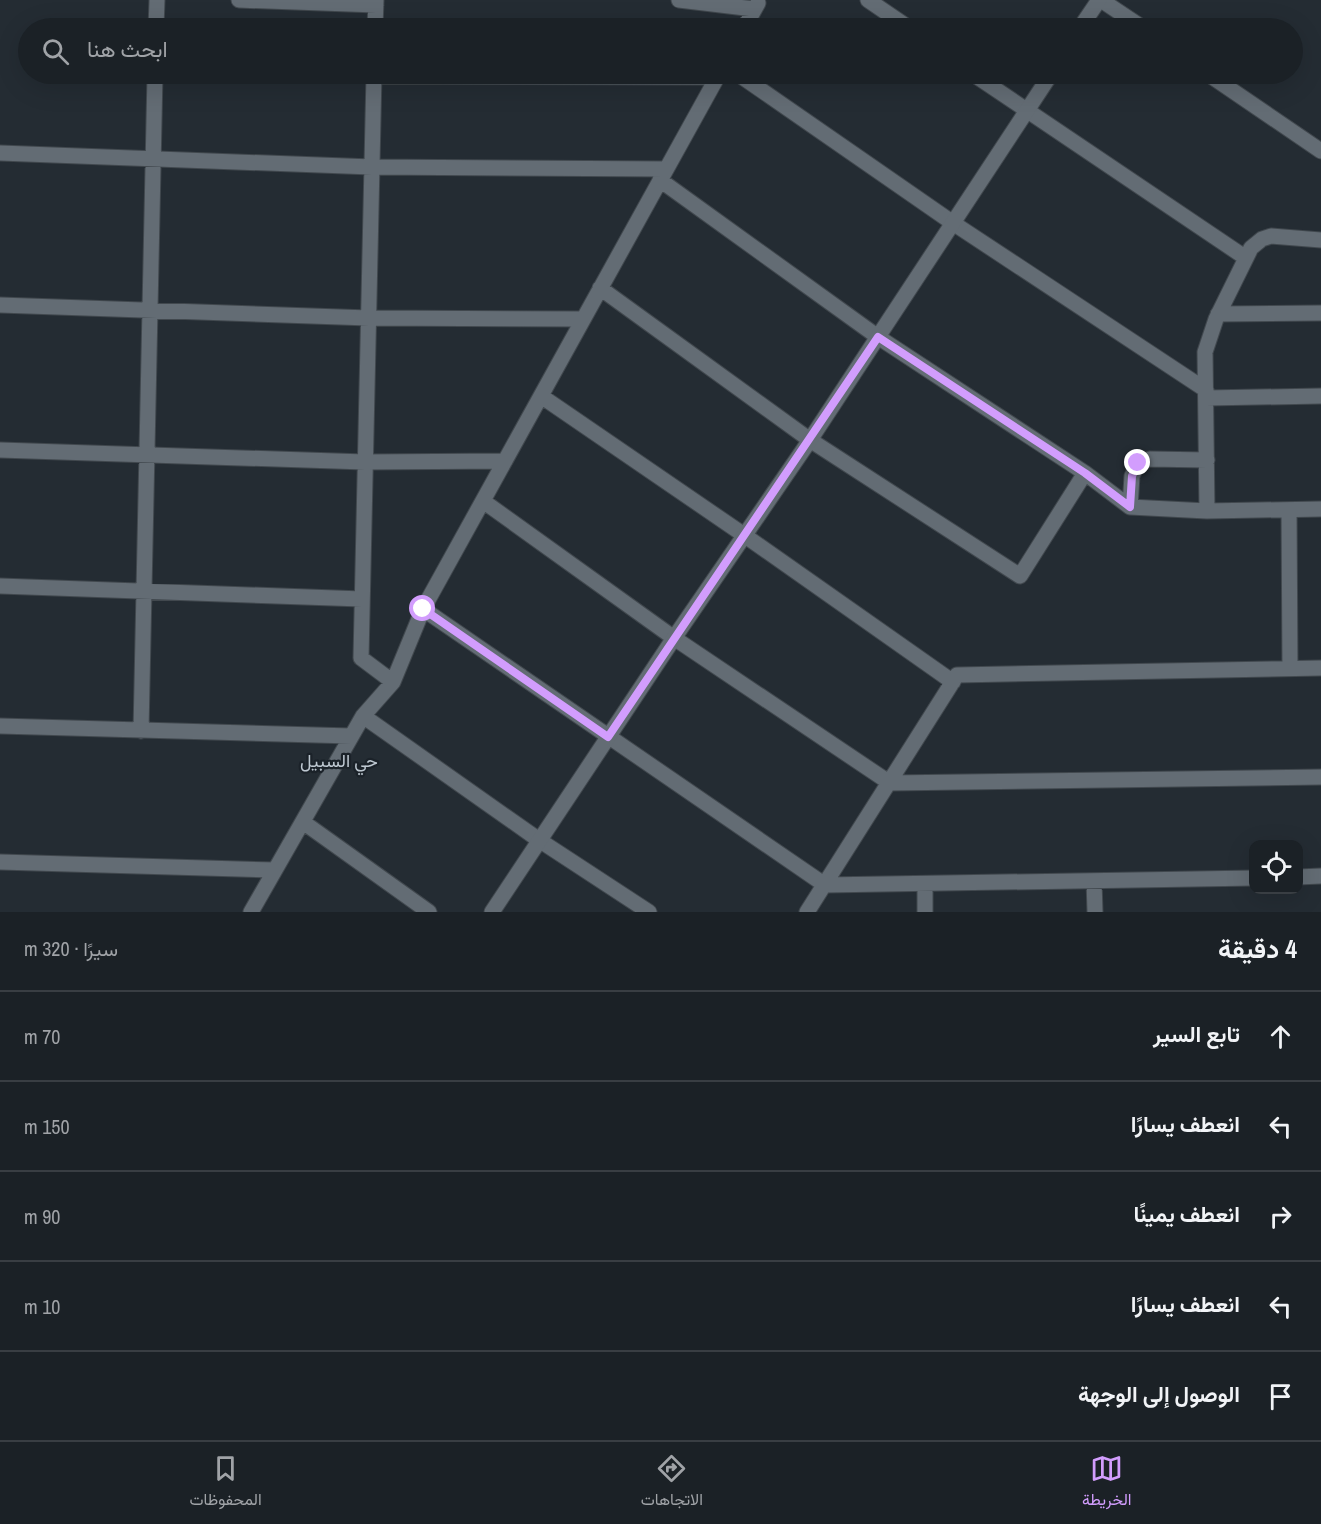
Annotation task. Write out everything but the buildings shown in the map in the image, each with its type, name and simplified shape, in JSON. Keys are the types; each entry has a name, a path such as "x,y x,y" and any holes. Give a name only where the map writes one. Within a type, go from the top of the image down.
{"street":[{"path":"156,18 157,0"},
{"path":"239,0 376,3 375,18"},
{"path":"679,0 757,4 749,18"},
{"path":"868,0 894,18"},
{"path":"1087,18 1100,0 1128,18"},
{"path":"141,731 155,84"},
{"path":"374,84 361,658 393,682"},
{"path":"251,912 363,716 393,682 423,609 713,84"},
{"path":"752,84 1206,394 1321,396"},
{"path":"988,84 1246,258"},
{"path":"492,912 674,638 810,440 1045,84"},
{"path":"1223,84 1321,150"},
{"path":"0,153 663,175 878,337 1085,473 1130,507 1207,511 1321,509"},
{"path":"1207,511 1205,352 1218,314 1251,248 1262,239 1271,236 1321,240"},
{"path":"600,288 810,440 1020,576 1085,473"},
{"path":"0,305 369,318 583,319"},
{"path":"1218,314 1321,313"},
{"path":"540,396 744,535 953,682"},
{"path":"0,450 366,462 505,460"},
{"path":"1130,507 1132,476 1138,463 1150,459 1207,460"},
{"path":"483,501 674,638 890,783 1321,777"},
{"path":"1288,510 1290,668"},
{"path":"0,586 362,599"},
{"path":"423,609 825,885 1249,878"},
{"path":"807,912 957,675 1321,668"},
{"path":"363,716 539,840 649,912"},
{"path":"0,726 351,736"},
{"path":"303,822 429,912"},
{"path":"0,862 275,870"},
{"path":"1303,877 1321,876"},
{"path":"1094,881 1095,912"},
{"path":"925,884 925,912"}],"district":[{"name":"حي السبيل","path":"339,760"}],"route":[{"path":"423,609 608,737 878,337 1094,479 1130,507 1132,476 1138,463"}]}
